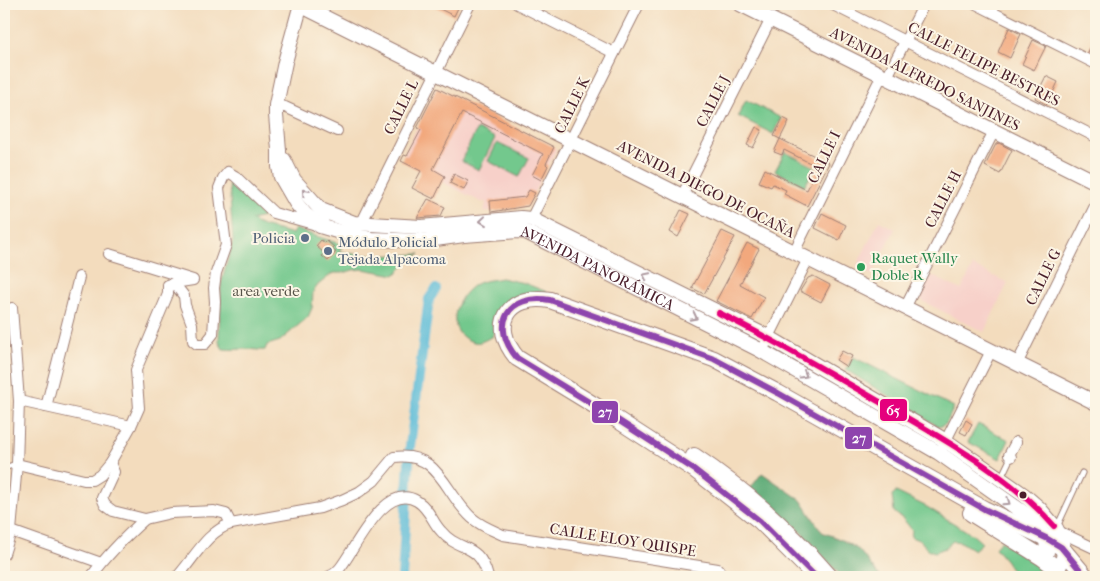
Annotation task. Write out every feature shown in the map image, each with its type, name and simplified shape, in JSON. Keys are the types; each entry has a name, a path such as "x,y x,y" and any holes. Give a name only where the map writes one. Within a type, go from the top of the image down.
{"main road":[{"name":"AVENIDA DIEGO DE OCAÑA","path":"300,4 1096,404"},
{"name":"AVENIDA PANORÁMICA","path":"300,4 276,105 280,150 279,167 286,186 296,203 306,214 320,226 358,230 397,241 421,241 473,234 518,231 528,226"},
{"name":"AVENIDA ALFREDO SANJINES","path":"740,4 1096,182"},
{"path":"280,150 294,180 321,210 358,230"},
{"name":"AVENIDA PANORÁMICA","path":"528,226 768,337 946,440 1001,478 1039,508 1064,552 1086,577"},
{"name":"AVENIDA PANORÁMICA","path":"528,226 762,351 939,453 985,487 1053,532"},
{"path":"816,577 728,487 719,472 620,409 566,383 519,347 513,335 513,328 517,318 521,314 534,310 554,313 712,364 973,508 1043,558 1059,574 1064,552"},
{"path":"728,487 779,523 830,577"},
{"path":"973,508 985,487"},
{"path":"973,508 1053,532 1043,558"}],"street":[{"name":"CALLE L","path":"358,230 470,4"},
{"path":"517,4 614,53"},
{"name":"CALLE K","path":"528,226 639,4"},
{"name":"CALLE FELIPE BESTRES","path":"831,4 1096,137"},
{"name":"CALLE I","path":"794,252 884,76 924,4"},
{"path":"976,4 1096,64"},
{"name":"CALLE J","path":"682,196 771,19"},
{"path":"276,105 285,106 336,131"},
{"name":"CALLE H","path":"905,308 994,131"},
{"path":"174,282 184,296 185,305 192,324 193,341 197,344 205,344 213,334 216,273 226,245 220,188 223,178 228,172 235,176 274,213 320,226 327,212"},
{"name":"CALLE G","path":"1017,364 1096,204"},
{"path":"17,464 84,480 92,480 100,475 110,463 139,408 136,370 168,294 168,285 174,282 193,280 109,254"},
{"path":"762,351 808,259"},
{"path":"46,407 79,277"},
{"path":"4,554 11,531 20,401 12,308"},
{"path":"939,453 991,351"},
{"path":"20,401 131,426"},
{"path":"1011,457 1009,455 1016,442"},
{"name":"CALLE ELOY QUISPE","path":"231,524 320,508 342,500 359,492 374,481 394,457 413,456 420,458 436,471 471,517 482,526 503,535 718,570 724,577"},
{"path":"110,463 114,472 102,498 105,505 113,511 144,519 172,513 214,511 226,514 231,524 225,526 212,536 177,577"},
{"path":"328,577 341,567 371,521 393,501 401,498 412,499 426,508 440,531 451,540 480,557 488,577"},
{"path":"91,577 123,538 144,519"},
{"path":"11,531 101,563"},
{"path":"1053,532 1096,549"},
{"path":"1091,577 1096,573"}],"lane":[{"path":"1001,478 1011,457"},
{"path":"4,468 17,464"},
{"path":"1053,532 1082,473"}],"shaded area":[{"path":"436,89 554,147 556,150 527,206 484,212 486,202 481,202 401,161"},
{"path":"879,221 895,229 872,275 856,267"},
{"path":"973,266 1008,283 984,332 922,301 920,298 931,275 961,290"}],"green space":[{"path":"746,100 781,118 773,134 738,116"},
{"path":"477,129 495,138 479,170 461,161"},
{"path":"497,143 529,158 519,177 488,161"},
{"path":"785,152 815,167 805,186 775,171"},
{"name":"area verde","path":"229,183 263,217 251,220 261,225 292,234 295,229 343,245 339,251 359,255 420,254 406,263 395,275 363,269 333,273 318,285 313,292 312,308 308,317 280,341 267,345 265,350 223,349 219,342 221,284 233,241"},
{"path":"536,229 758,339 759,340 757,341"},
{"path":"501,278 524,283 547,292 499,323 492,337 481,342 474,342 464,338 458,331 455,323 458,304 470,288 478,283"},
{"path":"772,347 936,442 936,443 934,444"},
{"path":"853,357 954,407 946,424 939,427 846,370"},
{"path":"978,424 1009,440 1000,459 968,442"},
{"path":"762,473 801,500 822,532 842,540 859,550 880,577 842,577 793,524 749,490"},
{"path":"896,492 927,507 973,535 982,543 974,550 961,542 953,541 945,548 935,552 928,550 921,541 911,537 912,530 894,512 892,495"},
{"path":"1001,541 1052,577 1016,577 995,548"}],"building":[{"path":"430,4 460,4 454,16"},
{"path":"759,4 782,4 778,13"},
{"path":"1009,28 1021,34 1010,58 998,52"},
{"path":"1096,35 1096,56 1088,52"},
{"path":"1033,40 1046,46 1034,70 1022,64"},
{"path":"1046,76 1058,82 1047,105 1035,98"},
{"path":"437,88 554,147 541,180 532,175 543,154 462,113 433,169 445,176 434,199 412,188 421,171 401,161 404,155 407,156 421,130 417,128"},
{"path":"783,118 789,121 780,139 774,136"},
{"path":"756,127 762,130 753,148 747,145"},
{"path":"780,139 829,163 807,206 784,194 786,190 773,184 771,187 759,182 765,169 807,190 818,167 784,150 782,155 774,152"},
{"path":"999,143 1012,150 1000,174 985,166 996,144"},
{"path":"454,174 468,181 464,190 450,183"},
{"path":"529,190 535,193 528,206 491,212 490,201 525,197"},
{"path":"428,199 445,207 441,216 417,218"},
{"path":"681,210 690,214 678,237 670,232"},
{"path":"822,213 846,225 839,240 815,228"},
{"path":"722,231 735,237 704,294 692,288"},
{"name":"Módulo Policial Tejada Alpacoma","path":"321,240 325,243 327,241 334,247 332,249 336,252 328,261 322,256 324,253 316,246"},
{"path":"747,243 759,249 740,284 764,297 752,319 716,301"},
{"path":"813,276 830,285 821,302 800,291 808,278"},
{"path":"842,351 852,356 847,367 836,360"},
{"path":"966,420 972,424 966,435 960,432"}],"waterway":[{"path":"402,577 410,446 429,299 436,289"}],"transit line":[{"name":"27","path":"816,577 760,521 695,470 517,358 504,334 504,323 507,314 523,301 535,299 550,300 714,359 984,509 1046,538 1061,547 1086,577"},
{"name":"65","path":"719,313 803,358 975,459 1017,490 1054,526"}],"place":[{"name":"Policia","path":"305,238"},
{"name":"Módulo Policial Tejada Alpacoma","path":"328,251"},
{"name":"Raquet Wally Doble R","path":"861,267"}]}
